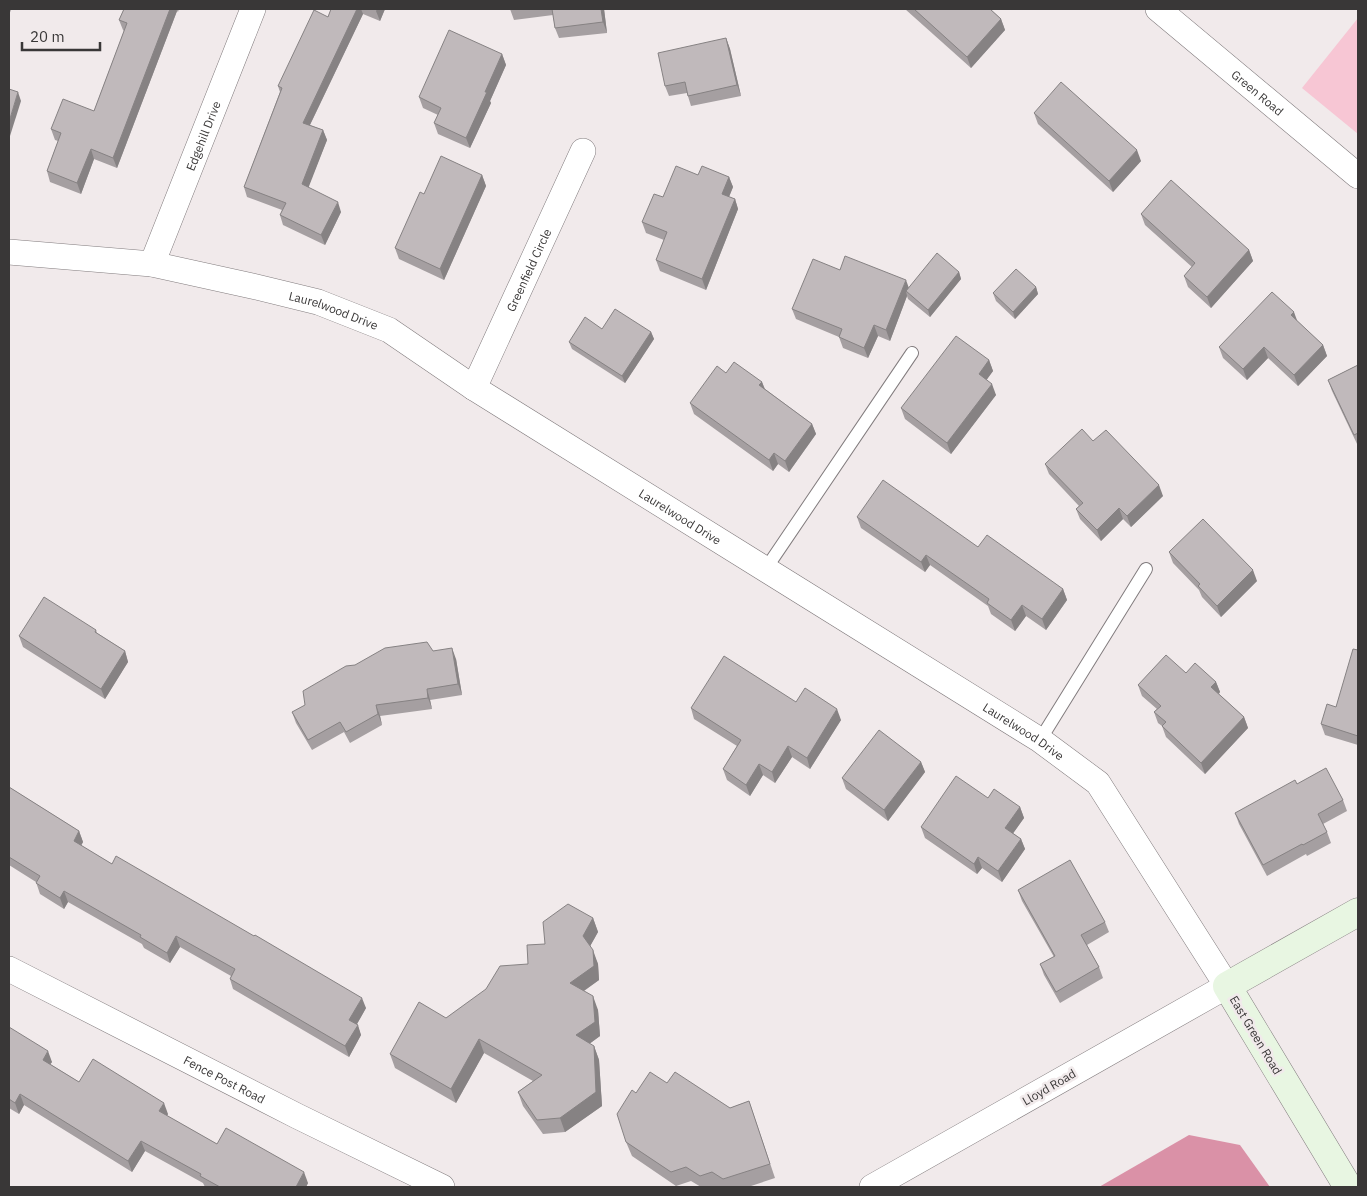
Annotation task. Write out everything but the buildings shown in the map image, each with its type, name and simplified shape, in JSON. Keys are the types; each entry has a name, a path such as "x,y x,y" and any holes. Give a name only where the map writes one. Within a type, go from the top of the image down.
{"street":[{"name":"Edgehill Drive","path":"152,264 253,9"},
{"name":"Green Road","path":"1158,9 1358,176"},
{"name":"Greenfield Circle","path":"474,388 583,151"},
{"name":"Laurelwood Drive","path":"9,252 152,264 318,302 389,330 474,388 1040,740 1098,783 1227,986"},
{"name":"East Green Road","path":"1348,1187 1227,986 1358,912"},
{"name":"Fence Post Road","path":"9,969 297,1116 442,1187"},
{"name":"Lloyd Road","path":"872,1187 1227,986"}],"lane":[{"path":"765,570 912,353"},
{"path":"1040,740 1146,569"}],"shaded area":[{"path":"1358,18 1358,134 1302,88"},
{"path":"1189,1135 1240,1145 1270,1187 1099,1187"}]}
